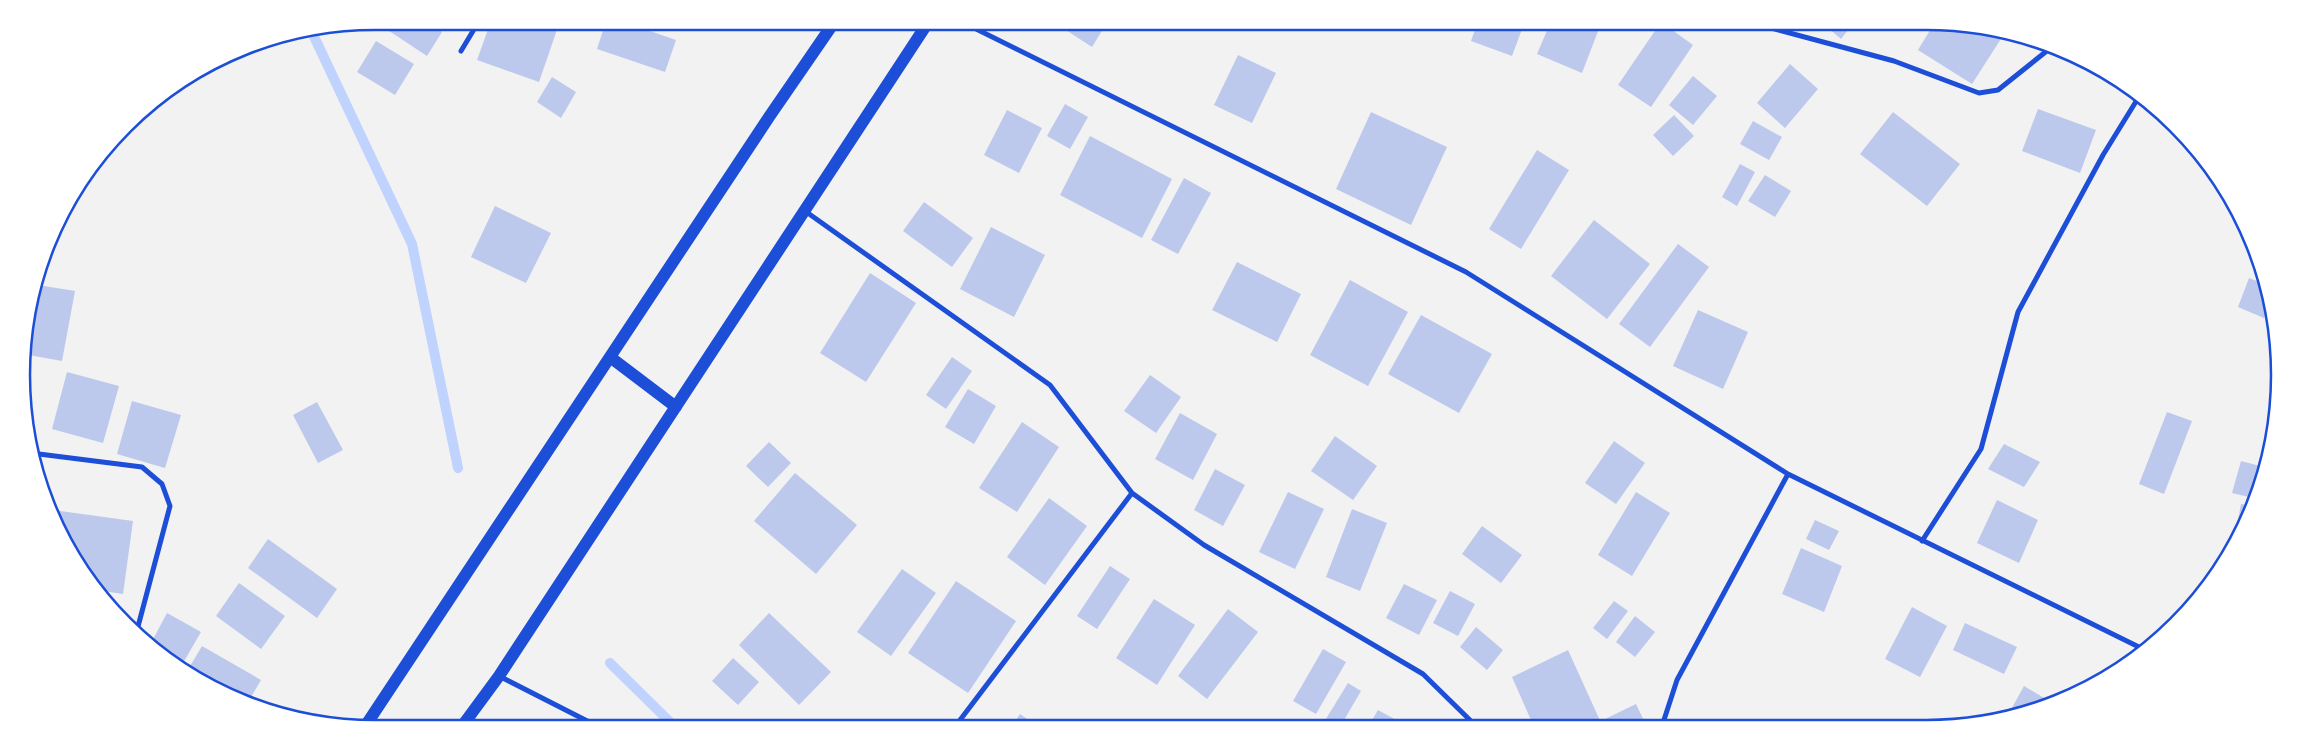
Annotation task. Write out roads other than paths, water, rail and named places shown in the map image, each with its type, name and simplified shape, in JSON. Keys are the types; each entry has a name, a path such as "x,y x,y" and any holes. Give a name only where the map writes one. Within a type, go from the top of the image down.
{"main road":[{"path":"369,720 829,30"},
{"path":"467,720 499,676 923,30"},
{"path":"610,357 676,407"}],"street":[{"path":"462,51 473,30"},
{"path":"978,30 1466,272 1788,474 2139,647"},
{"path":"1778,30 1894,61 1979,93 1998,90 2046,51"},
{"path":"1922,541 1981,449 2018,312 2103,155 2136,101"},
{"path":"804,211 1050,385 1132,493 1204,545 1423,674 1470,720"},
{"path":"40,454 142,467 162,484 170,506 138,625"},
{"path":"1664,720 1677,680 1788,474"},
{"path":"960,720 1132,493"},
{"path":"499,676 585,720"}],"waterway":[{"path":"314,36 412,244 458,468"},
{"path":"610,663 668,720"}]}
